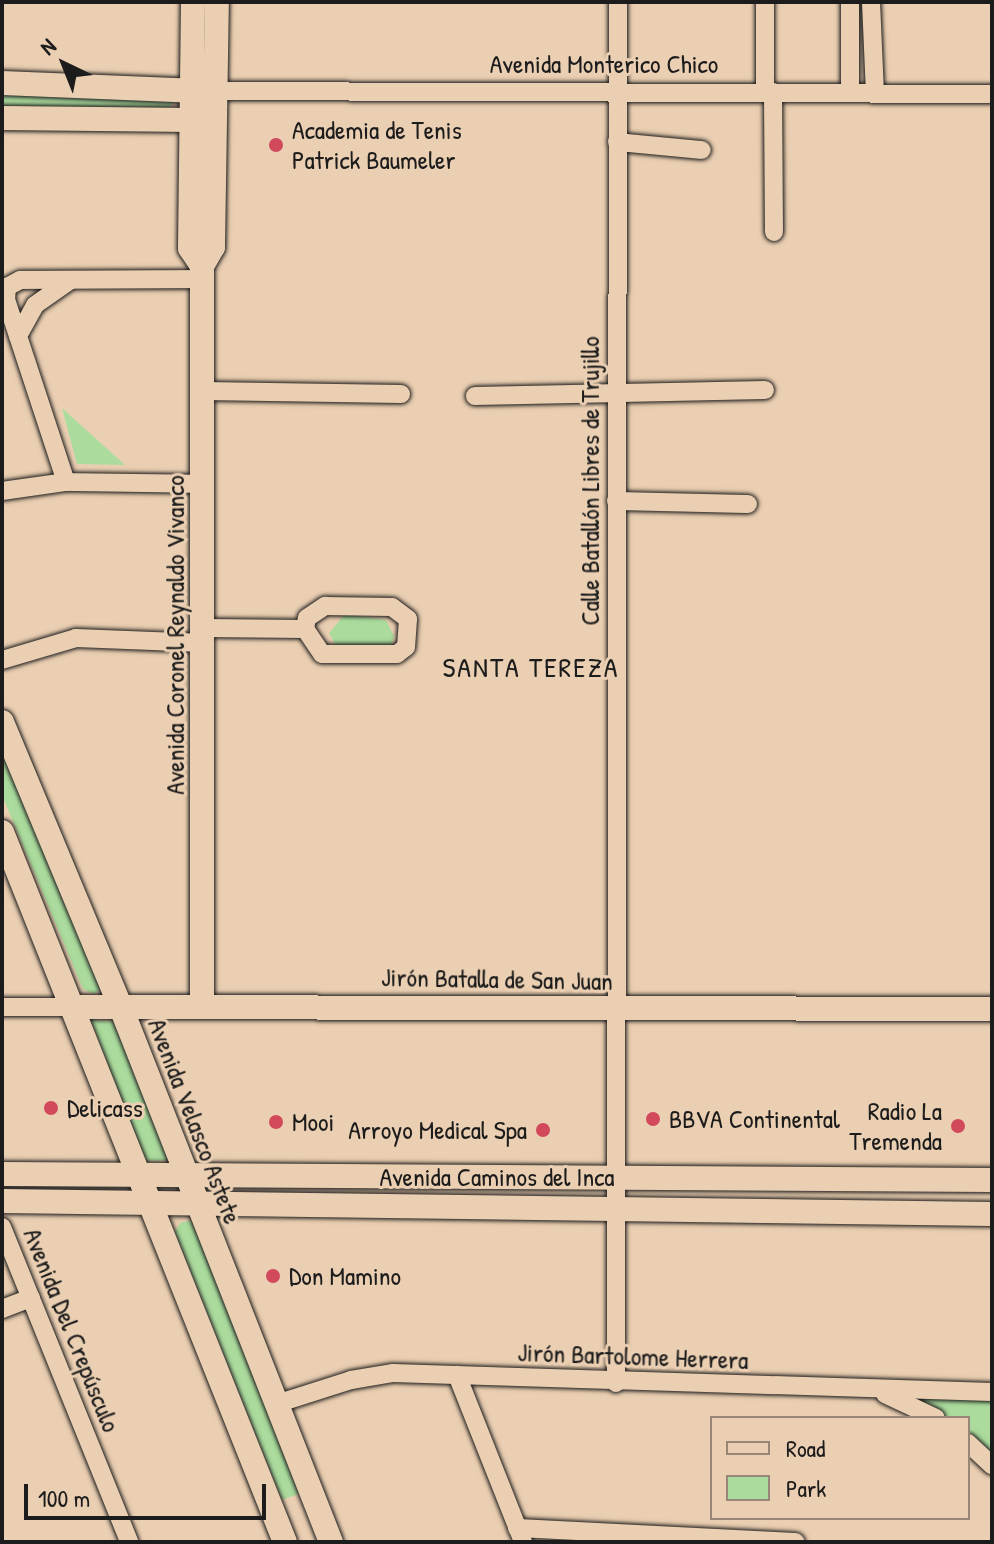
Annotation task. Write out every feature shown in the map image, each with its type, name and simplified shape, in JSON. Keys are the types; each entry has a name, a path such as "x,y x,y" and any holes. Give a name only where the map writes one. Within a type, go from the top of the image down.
{"main road":[{"name":"Avenida Coronel Reynaldo Vivanco","path":"193,2 204,91 213,247 202,272 202,1005"},
{"name":"Avenida Coronel Reynaldo Vivanco","path":"202,272 190,248 192,120 204,91 217,2"},
{"name":"Avenida Monterico Chico","path":"2,83 204,91"},
{"path":"2,118 192,120"},
{"name":"Avenida Velasco Astete","path":"2,722 120,1005 183,1173 313,1497 324,1540"},
{"path":"2,832 285,1542"},
{"name":"Jirón Batalla de San Juan","path":"74,1007 992,1009"},
{"name":"Avenida Caminos del Inca","path":"2,1174 992,1180"},
{"name":"Avenida Caminos del Inca","path":"2,1201 617,1206 992,1214"},
{"path":"272,1513 313,1497"}],"street":[{"name":"Calle Batallón Libres de Trujillo","path":"616,1383 615,392 618,2"},
{"path":"765,2 774,232"},
{"path":"850,2 850,92"},
{"path":"871,2 875,93"},
{"name":"Avenida Monterico Chico","path":"204,91 992,94"},
{"path":"617,142 702,150"},
{"path":"66,482 6,300 7,287 20,280 202,272"},
{"path":"18,336 35,305 70,280"},
{"path":"475,396 765,390"},
{"path":"204,391 401,394"},
{"path":"2,491 66,482 204,484"},
{"path":"616,501 748,504"},
{"path":"325,606 392,607 408,619 406,647 397,654 322,654 305,629 307,618 325,606"},
{"path":"2,660 76,638 305,629"},
{"name":"Jirón Batalla de San Juan","path":"2,1007 74,1007"},
{"name":"Avenida Del Crepúsculo","path":"2,1227 129,1542"},
{"path":"2,1309 31,1298"},
{"name":"Jirón Bartolome Herrera","path":"276,1404 351,1380 393,1373 616,1383 992,1392"},
{"path":"457,1375 520,1535 570,1529 796,1542"},
{"path":"867,1388 931,1416"},
{"path":"970,1445 992,1465"},
{"path":"556,1542 570,1529"}],"green space":[{"path":"2,94 175,100 167,111 2,112"},
{"path":"62,408 125,465 77,464"},
{"path":"345,614 386,620 394,636 391,647 338,649 329,633"},
{"path":"2,739 103,986 94,994 83,989 2,795"},
{"path":"91,1020 116,1022 169,1160 145,1161"},
{"path":"192,1220 304,1492 282,1500 175,1232 180,1223"},
{"path":"913,1396 992,1396 992,1453 970,1433 970,1416 945,1416"}],"place":[{"name":"Academia de Tenis Patrick Baumeler","path":"276,145"},
{"name":"Delicass","path":"51,1108"},
{"name":"BBVA Continental","path":"653,1119"},
{"name":"Mooi","path":"276,1122"},
{"name":"Radio La Tremenda","path":"958,1126"},
{"name":"Arroyo Medical Spa","path":"543,1130"},
{"name":"Don Mamino","path":"273,1276"}],"district":[{"name":"SANTA TEREZA","path":"531,667"}]}
